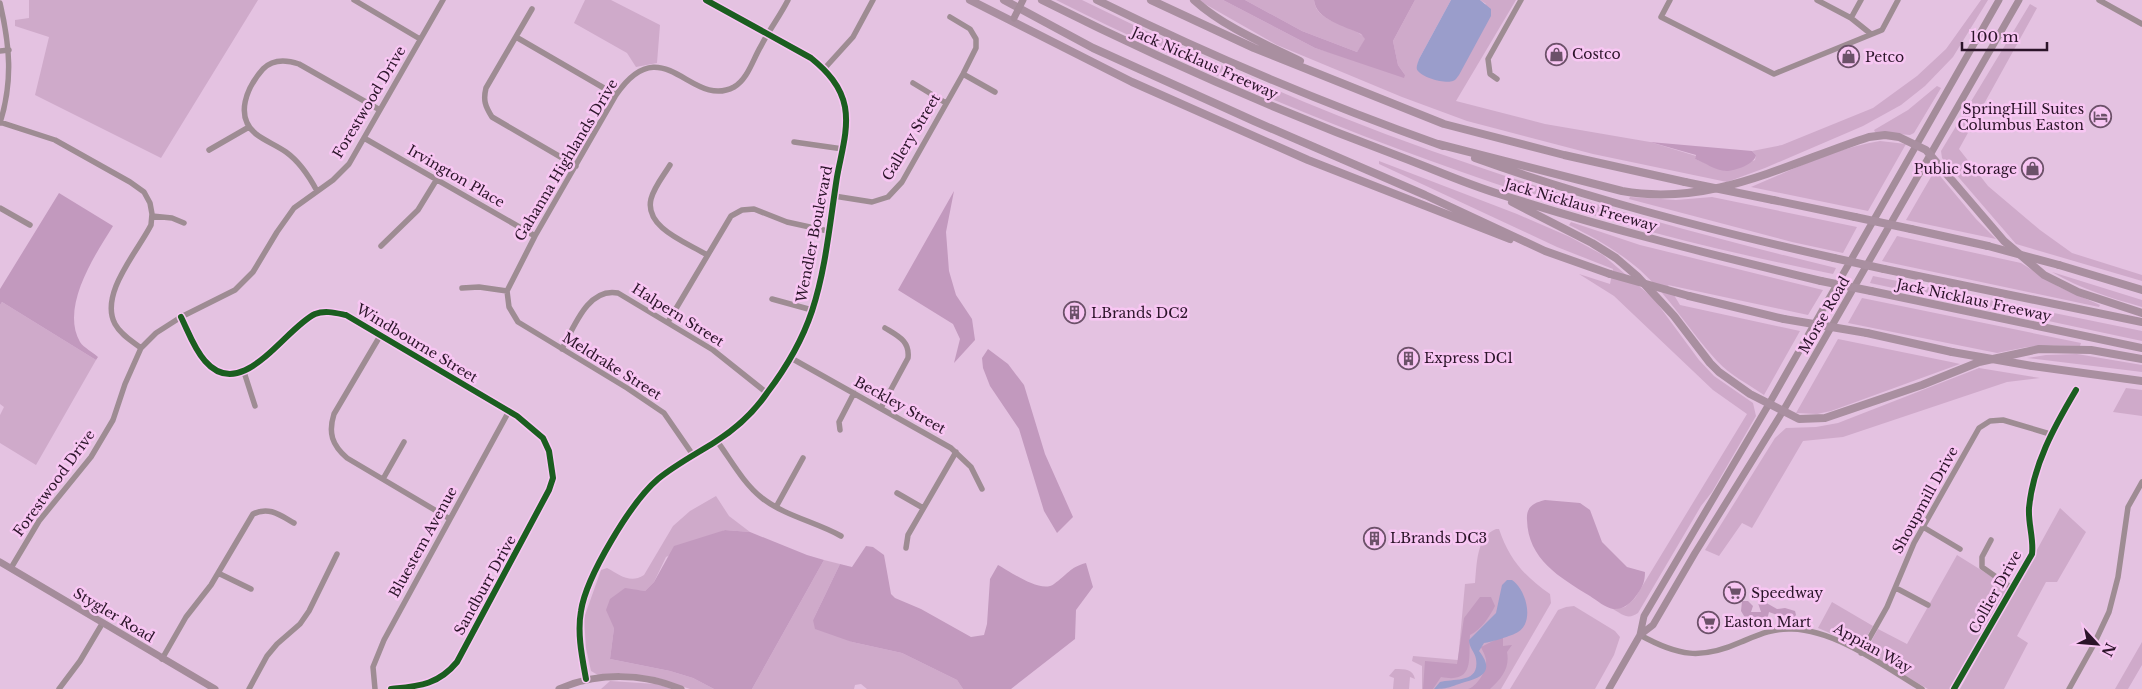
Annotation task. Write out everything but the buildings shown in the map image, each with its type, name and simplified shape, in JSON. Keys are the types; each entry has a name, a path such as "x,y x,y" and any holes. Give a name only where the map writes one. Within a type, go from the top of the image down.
{"highway":[{"path":"970,0 1013,20 1132,82 1308,160 1494,234 1610,274 1689,296 1784,319 1867,333 1952,352 2032,366 2142,381"},
{"path":"1004,0 1102,52 1254,121 1425,195 1545,251"},
{"name":"Jack Nicklaus Freeway","path":"1042,0 1166,60 1253,99 1328,130 1497,194 1643,237 1821,281 2142,348"},
{"name":"Jack Nicklaus Freeway","path":"1097,0 1251,72 1438,144 1505,168 1603,199 1698,226 1834,258 2142,322"},
{"path":"1151,0 1254,48 1444,124 1564,155 1988,246 2142,290"},
{"path":"1194,0 1205,10 1235,28 1344,83"},
{"path":"1438,144 1622,191 1664,196 1706,192 1739,184 1869,137 1892,136 1906,139 1930,155 2004,241 2035,269 2078,292 2142,313"},
{"path":"1497,194 1592,243 1616,258 1637,276 1674,316 1719,372 1730,381 1769,404 1799,419 1825,418 1922,385 1980,362 2039,349 2091,350 2142,359"}],"main road":[{"path":"1013,20 1023,0"},
{"name":"Morse Road","path":"1609,689 1640,635 1644,616 1769,404 1999,0"},
{"name":"Morse Road","path":"1640,635 1652,626 1783,411 2019,0"},
{"name":"Stygler Road","path":"0,562 102,624 215,689"},
{"path":"559,689 586,679 644,679 681,689"}],"street":[{"path":"354,0 420,39"},
{"name":"Forestwood Drive","path":"10,568 39,521 91,457 113,420 124,384 141,348 156,333 181,317 235,290 254,272 277,232 294,208 333,180 349,164 443,0"},
{"path":"707,0 811,58 824,69 853,37 873,0"},
{"path":"769,35 788,0"},
{"path":"1497,79 1490,74 1488,59 1521,0"},
{"path":"1670,0 1661,16 1774,74 1882,30 1898,0"},
{"path":"1817,0 1851,18 1871,34"},
{"path":"1851,18 1861,0"},
{"path":"2099,0 2142,24"},
{"path":"0,3 9,50 9,90 0,123 55,140 130,182 144,192 150,203 152,216 147,233 113,293 111,304 115,324 125,336 141,348"},
{"path":"532,9 486,88 485,106 492,116 576,166"},
{"name":"Gallery Street","path":"834,196 872,202 888,197 902,182 974,56 976,39 970,29 950,17"},
{"name":"Gahanna Highlands Drive","path":"507,290 535,236 616,95 631,76 639,71 656,67 674,71 707,89 716,91 733,87 746,74 762,43 769,35"},
{"path":"516,37 616,95"},
{"path":"0,51 9,50"},
{"path":"317,191 307,173 287,153 257,135 249,127 244,110 245,98 266,66 278,61 299,64 380,110"},
{"name":"Wendler Boulevard","path":"586,679 580,642 580,612 597,570 632,506 658,479 717,441 743,419 767,393 791,358 812,310 846,131 845,108 842,96 824,69"},
{"path":"963,74 995,92"},
{"path":"913,83 946,103"},
{"path":"209,150 249,127"},
{"name":"Irvington Place","path":"364,138 535,236"},
{"path":"794,142 843,150"},
{"path":"670,165 651,200 652,216 664,230 708,255"},
{"path":"381,246 418,210 437,179"},
{"path":"0,208 30,225"},
{"path":"668,322 731,216 742,210 759,210 787,222 828,231"},
{"path":"152,216 172,218 184,224"},
{"path":"462,288 479,286 507,290"},
{"name":"Meldrake Street","path":"507,290 509,308 518,322 664,413 693,455"},
{"name":"Halpern Street","path":"562,349 590,302 602,293 618,293 713,350 767,393"},
{"path":"772,299 812,310"},
{"name":"Windbourne Street","path":"244,372 262,360 305,321 317,313 331,312 346,315 509,412 543,438 550,451"},
{"path":"181,317 205,362 216,370 230,374 244,372 255,406"},
{"path":"881,408 908,358 909,351 902,338 885,328"},
{"path":"380,336 334,414 331,437 337,450 347,458 450,519"},
{"name":"Beckley Street","path":"791,358 956,452 971,467 982,489"},
{"name":"Collier Drive","path":"1954,689 2032,554 2033,546 2029,509 2041,459 2050,434 2076,390"},
{"path":"840,430 839,422 854,393"},
{"name":"Bluestem Avenue","path":"375,689 374,667 384,640 509,412"},
{"name":"Shoupmill Drive","path":"1861,653 1896,588 1907,558 1923,527 1980,428 1990,421 2002,420 2050,434"},
{"path":"717,441 752,490 776,507 825,527 841,536"},
{"path":"383,479 404,442"},
{"name":"Sandburr Drive","path":"391,689 419,686 441,678 457,662 549,490 553,478 550,451"},
{"path":"906,548 908,535 956,452"},
{"path":"776,507 803,458"},
{"path":"2069,689 2109,612 2118,577 2128,507 2142,482"},
{"path":"897,493 923,508"},
{"path":"162,659 186,617 218,573 254,514 261,510 270,510 294,522"},
{"path":"1923,527 1960,549"},
{"path":"1991,540 1982,557 1982,567 2012,588"},
{"path":"249,689 267,656 277,644 300,624 337,554"},
{"path":"218,573 251,589"},
{"path":"1896,588 1928,605"},
{"path":"59,689 80,661 102,624"},
{"name":"Appian Way","path":"1640,635 1671,651 1690,655 1716,652 1768,631 1792,628 1828,636 1922,689"}],"shaded area":[{"path":"29,0 258,0 161,158 35,95 49,37 15,26 15,20 29,18"},
{"path":"585,0 611,0 660,25 657,63 636,67 627,53 574,23"},
{"path":"1056,0 1082,0 1274,89 1339,116 1461,161 1584,201 1647,219 1836,268 1833,274 1675,238 1623,224 1477,177 1405,152 1264,96"},
{"path":"1198,0 1223,0 1315,48 1405,75 1398,65 1393,41 1415,0 1451,0 1419,59 1417,67 1486,4 1480,0 1516,0 1456,101 1545,124 1650,142 1696,156 1695,159 1726,171 1755,160 1756,155 1752,151 1782,145 1873,108 1917,76 1946,49 1981,0 1988,0 1953,57 1925,86 1901,105 1863,126 1765,168 1727,182 1593,154 1467,121 1402,97 1277,45"},
{"path":"1223,0 1245,0 1302,31 1357,52 1365,39 1361,34 1332,22 1320,13 1314,0 1415,0 1393,41 1398,65 1405,75 1404,78 1315,48"},
{"path":"1245,0 1314,0 1316,8 1321,14 1366,39 1357,52 1302,31"},
{"path":"2030,4 2037,8 1959,149 1988,186 2040,230 2072,253 2142,275 2142,281 2016,244 1942,158 1941,151"},
{"path":"1937,86 1941,88 1914,133 1910,135 1875,132 1874,130 1908,110"},
{"path":"1880,141 1906,144 1868,211 1751,187 1830,154"},
{"path":"1650,142 1752,151 1756,155 1752,161 1744,166 1730,171 1722,171 1695,159 1696,155"},
{"path":"1379,161 1517,214 1570,237 1603,255 1654,299 1699,360 1714,376 1753,403 1756,416 1638,613 1626,616 1613,609 1625,607 1635,598 1747,414 1713,390 1614,296 1579,274 1610,284 1613,269 1557,247 1379,164"},
{"path":"1935,170 1976,219 1996,239 1906,220"},
{"path":"954,191 946,232 949,271 956,295 972,319 975,340 954,363 960,339 953,324 898,290"},
{"path":"59,193 113,226 89,266 82,282 74,313 75,328 80,342 98,357 96,360 2,302 0,305 0,289"},
{"path":"1630,197 1676,200 1712,197 1857,227 1843,253 1792,242 1629,199"},
{"path":"1571,222 1640,245 1823,290 1808,315 1668,285 1680,305 1800,331 1764,395 1733,375 1717,361 1651,280 1640,270 1606,245 1569,225"},
{"path":"1897,236 2021,263 2059,287 2100,305 2099,307 1882,261"},
{"path":"2052,272 2142,300 2142,307 2085,288"},
{"path":"1873,276 2142,331 2142,341 1870,283"},
{"path":"1862,298 2081,343 2080,346 2053,345 2027,347 1997,353 1848,323"},
{"path":"2,302 96,360 36,465 0,443 0,415 4,407 0,404 0,305"},
{"path":"1838,339 1960,364 1831,411 1817,414 1796,413"},
{"path":"988,349 1008,364 1024,385 1045,454 1073,517 1057,533 1044,511 1019,429 990,386 983,368 982,358"},
{"path":"2077,354 2142,365 2142,372 2027,358"},
{"path":"1979,368 2040,378 2007,382 1843,437 1803,441 1752,528 1742,523 1719,556 1705,550 1775,438 1786,428 1816,427 1838,423"},
{"path":"2126,388 2142,390 2142,416 2113,412"},
{"path":"716,496 729,516 750,532 725,530 666,557 654,582 645,591 625,589 614,628 610,659 670,671 693,678 714,689 690,689 655,677 598,675 591,671 586,648 584,618 601,570 607,568 630,579 639,578 644,575 673,526 690,511"},
{"path":"1545,500 1580,503 1590,510 1602,542 1627,567 1645,572 1641,588 1634,599 1617,609 1604,606 1567,582 1547,566 1533,546 1527,520 1531,506"},
{"path":"2060,508 2086,532 2057,582 2046,582 2017,636 2028,643 2004,689 1960,689"},
{"path":"1499,529 1503,540 1519,566 1532,580 1550,594 1551,603 1501,689 1422,689 1422,666 1412,661 1413,656 1458,660 1465,584 1475,583 1477,560 1481,545 1489,533"},
{"path":"725,530 750,532 824,560 752,689 714,689 693,678 670,671 610,659 614,628 606,610 610,599 625,588 645,591 654,582 674,546"},
{"path":"866,546 873,547 884,555 891,594 895,598 921,609 971,637 984,635 987,624 990,579 998,565 1026,581 1048,586 1054,584 1072,569 1086,563 1093,587 1076,610 1075,639 1011,689 963,689 957,680 902,653 852,642 815,629 813,620 840,564 852,567"},
{"path":"1957,555 2010,588 1951,689 1928,689 1867,654 1868,647 1878,629 1907,644"},
{"path":"824,560 840,564 813,620 852,642 902,653 957,680 963,689 867,689 861,684 855,685 854,689 752,689"},
{"path":"1480,597 1491,597 1495,606 1488,618 1470,635 1469,660 1465,673 1452,678 1441,677 1433,689 1423,689 1425,661 1457,664 1464,618"},
{"path":"1742,601 1748,601 1753,606 1751,612 1761,612 1758,603 1763,601 1777,609 1785,608 1795,611 1796,615 1793,619 1786,615 1780,616 1769,612 1767,620 1749,624 1741,611"},
{"path":"1832,602 1873,626 1859,649 1837,636 1818,628"},
{"path":"1574,606 1615,631 1620,637 1614,655 1595,689 1510,689 1558,610"},
{"path":"1503,636 1503,646 1512,645 1507,652 1506,668 1501,677 1490,689 1468,689 1477,682 1486,667 1486,659 1481,647"},
{"path":"2142,642 2142,665 2128,689 2115,689"},
{"path":"1395,669 1412,673 1415,679 1410,677 1409,689 1393,689 1394,678 1389,676"},
{"path":"610,681 656,684 672,689 601,689"}],"water":[{"path":"1451,0 1480,0 1491,9 1491,16 1459,75 1454,81 1445,82 1421,74 1417,67 1419,59"},
{"path":"1507,580 1512,580 1517,584 1525,598 1527,614 1523,627 1511,635 1484,643 1479,651 1486,663 1485,672 1482,675 1450,687 1434,689 1440,682 1464,678 1474,673 1476,659 1469,640 1496,613 1502,585"}],"cycle path":[{"path":"586,679 580,636 580,619 591,579 600,560 635,505 658,479 729,432 750,414 762,400 787,364 803,333 817,295 824,262 845,133 845,107 840,92 828,74 811,58 706,0"},
{"path":"181,317 194,345 205,361 219,372 234,374 248,369 263,359 303,322 315,314 327,312 346,315 517,416 543,438 549,451 553,478 549,490 457,662 443,676 435,680 419,685 391,689"},
{"path":"1954,689 2032,554 2029,508 2035,477 2053,432 2076,390"}],"place":[{"name":"Costco","path":"1556,54"},
{"name":"Petco","path":"1849,57"},
{"name":"SpringHill Suites Columbus Easton","path":"2100,117"},
{"name":"Public Storage","path":"2033,169"},
{"name":"LBrands DC2","path":"1075,313"},
{"name":"Express DC1","path":"1408,358"},
{"name":"LBrands DC3","path":"1374,538"},
{"name":"Speedway","path":"1735,593"},
{"name":"Easton Mart","path":"1708,622"}]}
